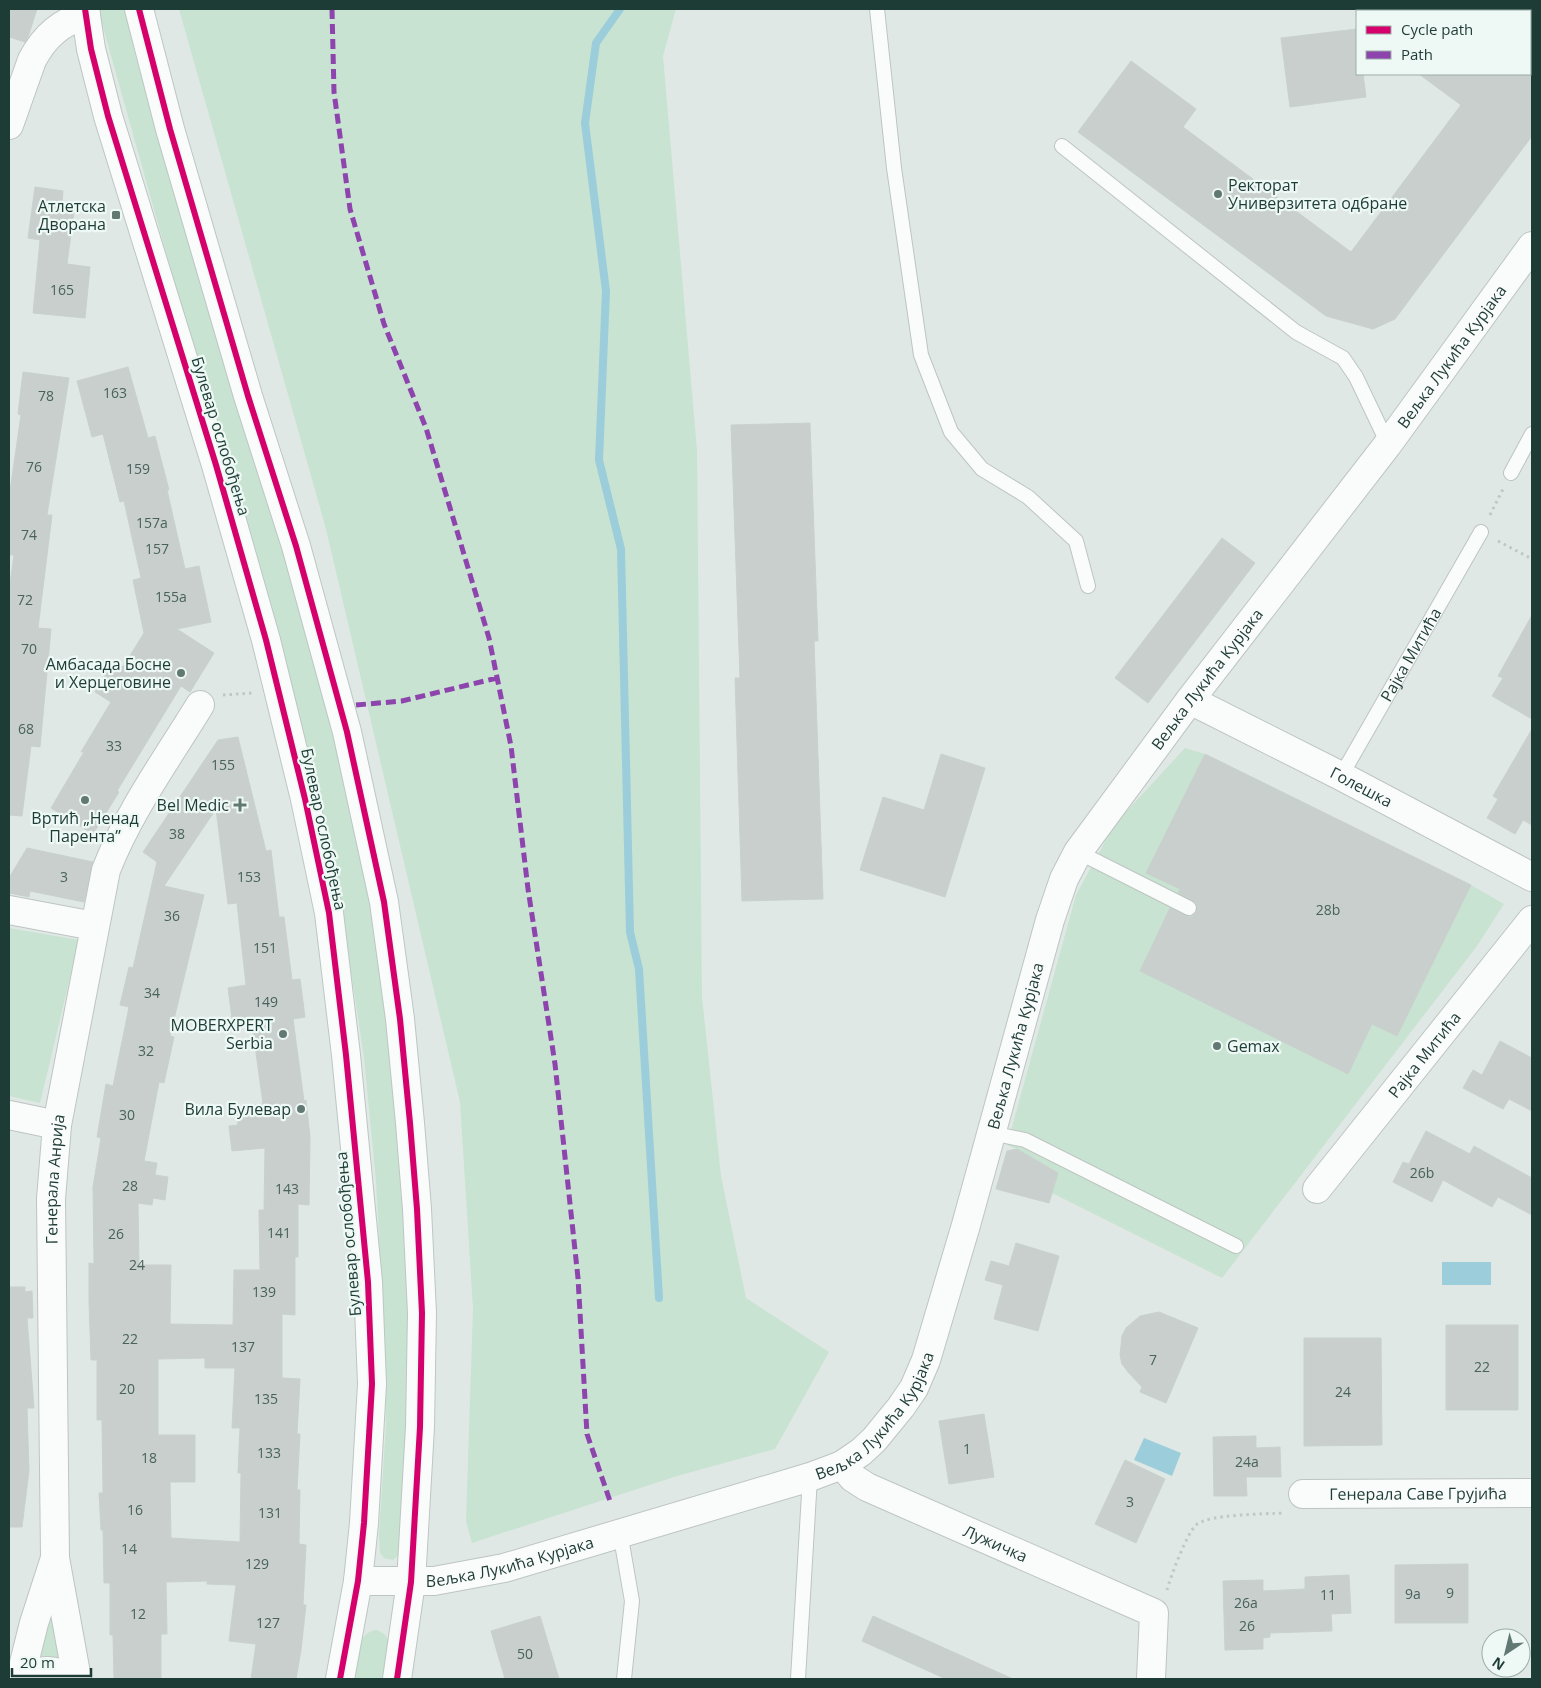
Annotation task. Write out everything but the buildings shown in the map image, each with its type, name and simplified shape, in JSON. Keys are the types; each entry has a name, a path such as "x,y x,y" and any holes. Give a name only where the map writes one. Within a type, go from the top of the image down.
{"street":[{"path":"139,9 170,129 308,593 346,732 384,902 400,1019 409,1114 417,1209 422,1313 419,1436 411,1582 397,1679"},
{"path":"9,125 37,51 63,23 85,12"},
{"name":"Булевар ослобођења","path":"85,12 91,49 108,116 213,456 266,640 305,799 329,913 346,1055 368,1282 372,1384 364,1523 358,1581 340,1679"},
{"name":"Вељка Лукића Курјака","path":"358,1581 411,1582 454,1578 504,1568 810,1476 842,1464 861,1452 874,1440 902,1407 914,1388 926,1360 1050,920 1064,879 1078,852 1190,700 1388,444 1532,246"},
{"name":"Голешка","path":"1190,700 1341,776 1532,877"},
{"name":"Генерала Анрија","path":"76,1679 55,1558 51,1199 57,1125 106,870 131,816 200,705"},
{"path":"9,910 94,926"},
{"name":"Рајка Митића","path":"1317,1189 1532,920"},
{"path":"9,1116 57,1125"},
{"name":"Лужичка","path":"842,1464 853,1478 867,1487 1160,1605"},
{"name":"Генерала Саве Грујића","path":"1303,1494 1532,1492"},
{"path":"21,1679 34,1624 55,1558"},
{"path":"1151,1679 1160,1605"},
{"path":"21,1679 43,1670 52,1670 71,1679"}],"lane":[{"path":"877,9 894,168 921,355 951,432 982,469 1028,497 1076,541 1088,586"},
{"path":"1062,146 1296,332 1343,358 1356,377 1388,444"},
{"path":"1511,473 1532,434"},
{"name":"Рајка Митића","path":"1341,776 1481,532"},
{"path":"1078,852 1189,908"},
{"path":"990,1132 1025,1140 1236,1246"},
{"path":"798,1679 810,1476"},
{"path":"620,1532 632,1601 624,1679"}],"path":[{"path":"1511,473 1481,532 1532,559"},
{"path":"237,695 251,693"},
{"path":"1160,1605 1179,1558 1195,1526 1208,1519 1302,1511 1303,1494"}],"green space":[{"path":"98,9 126,9 135,54 227,373 284,550 332,729 374,915 400,1113 410,1219 410,1515 400,1554 393,1560 384,1558 380,1553 379,1534 386,1425 384,1333 376,1181 364,1058 341,905 279,639 254,549 202,381"},
{"path":"179,9 676,9 663,56 697,450 702,997 721,1176 746,1298 829,1352 775,1449 677,1476 472,1543 466,1521 473,1309 460,1102 326,529"},
{"name":"Gemax","path":"1185,748 1205,754 1471,885 1504,904 1477,946 1222,1278 1052,1193 1057,1172 1007,1145 1076,895 1114,825"},
{"path":"9,928 79,940 40,1103 9,1096"},
{"path":"50,1605 61,1662 36,1659"},
{"path":"376,1630 383,1633 390,1644 390,1658 386,1679 352,1679 355,1657 360,1643 369,1632"}],"water":[{"path":"1442,1262 1491,1262 1491,1285 1442,1285"},
{"path":"1144,1438 1181,1453 1172,1476 1134,1460"}],"waterway":[{"path":"620,9 596,43 585,123 606,291 599,460 621,549 630,932 639,969 659,1298"}],"marked path":[{"path":"332,9 334,92 350,209 384,324 426,428 457,531 489,638 511,746 528,889 555,1064 578,1278 587,1434 611,1504"},
{"path":"356,705 402,701 497,678"}],"cycle path":[{"path":"85,9 91,49 108,116 216,465 266,640 305,799 329,913 346,1055 368,1282 372,1384 364,1523 358,1581 340,1679"},
{"path":"139,9 170,129 248,396 296,546 347,732 384,902 400,1019 410,1123 417,1209 422,1313 420,1427 411,1582 397,1679"}],"place":[{"name":"Ректорат Универзитета одбране","path":"1218,194"},
{"name":"Атлетска Дворана","path":"116,215"},
{"name":"Амбасада Босне и Херцеговине","path":"181,673"},
{"name":"Вртић „Ненад Парента”","path":"85,800"},
{"name":"Bel Medic","path":"240,805"},
{"name":"MOBERXPERT Serbia","path":"283,1034"},
{"name":"Gemax","path":"1217,1046"},
{"name":"Вила Булевар","path":"301,1109"}]}
